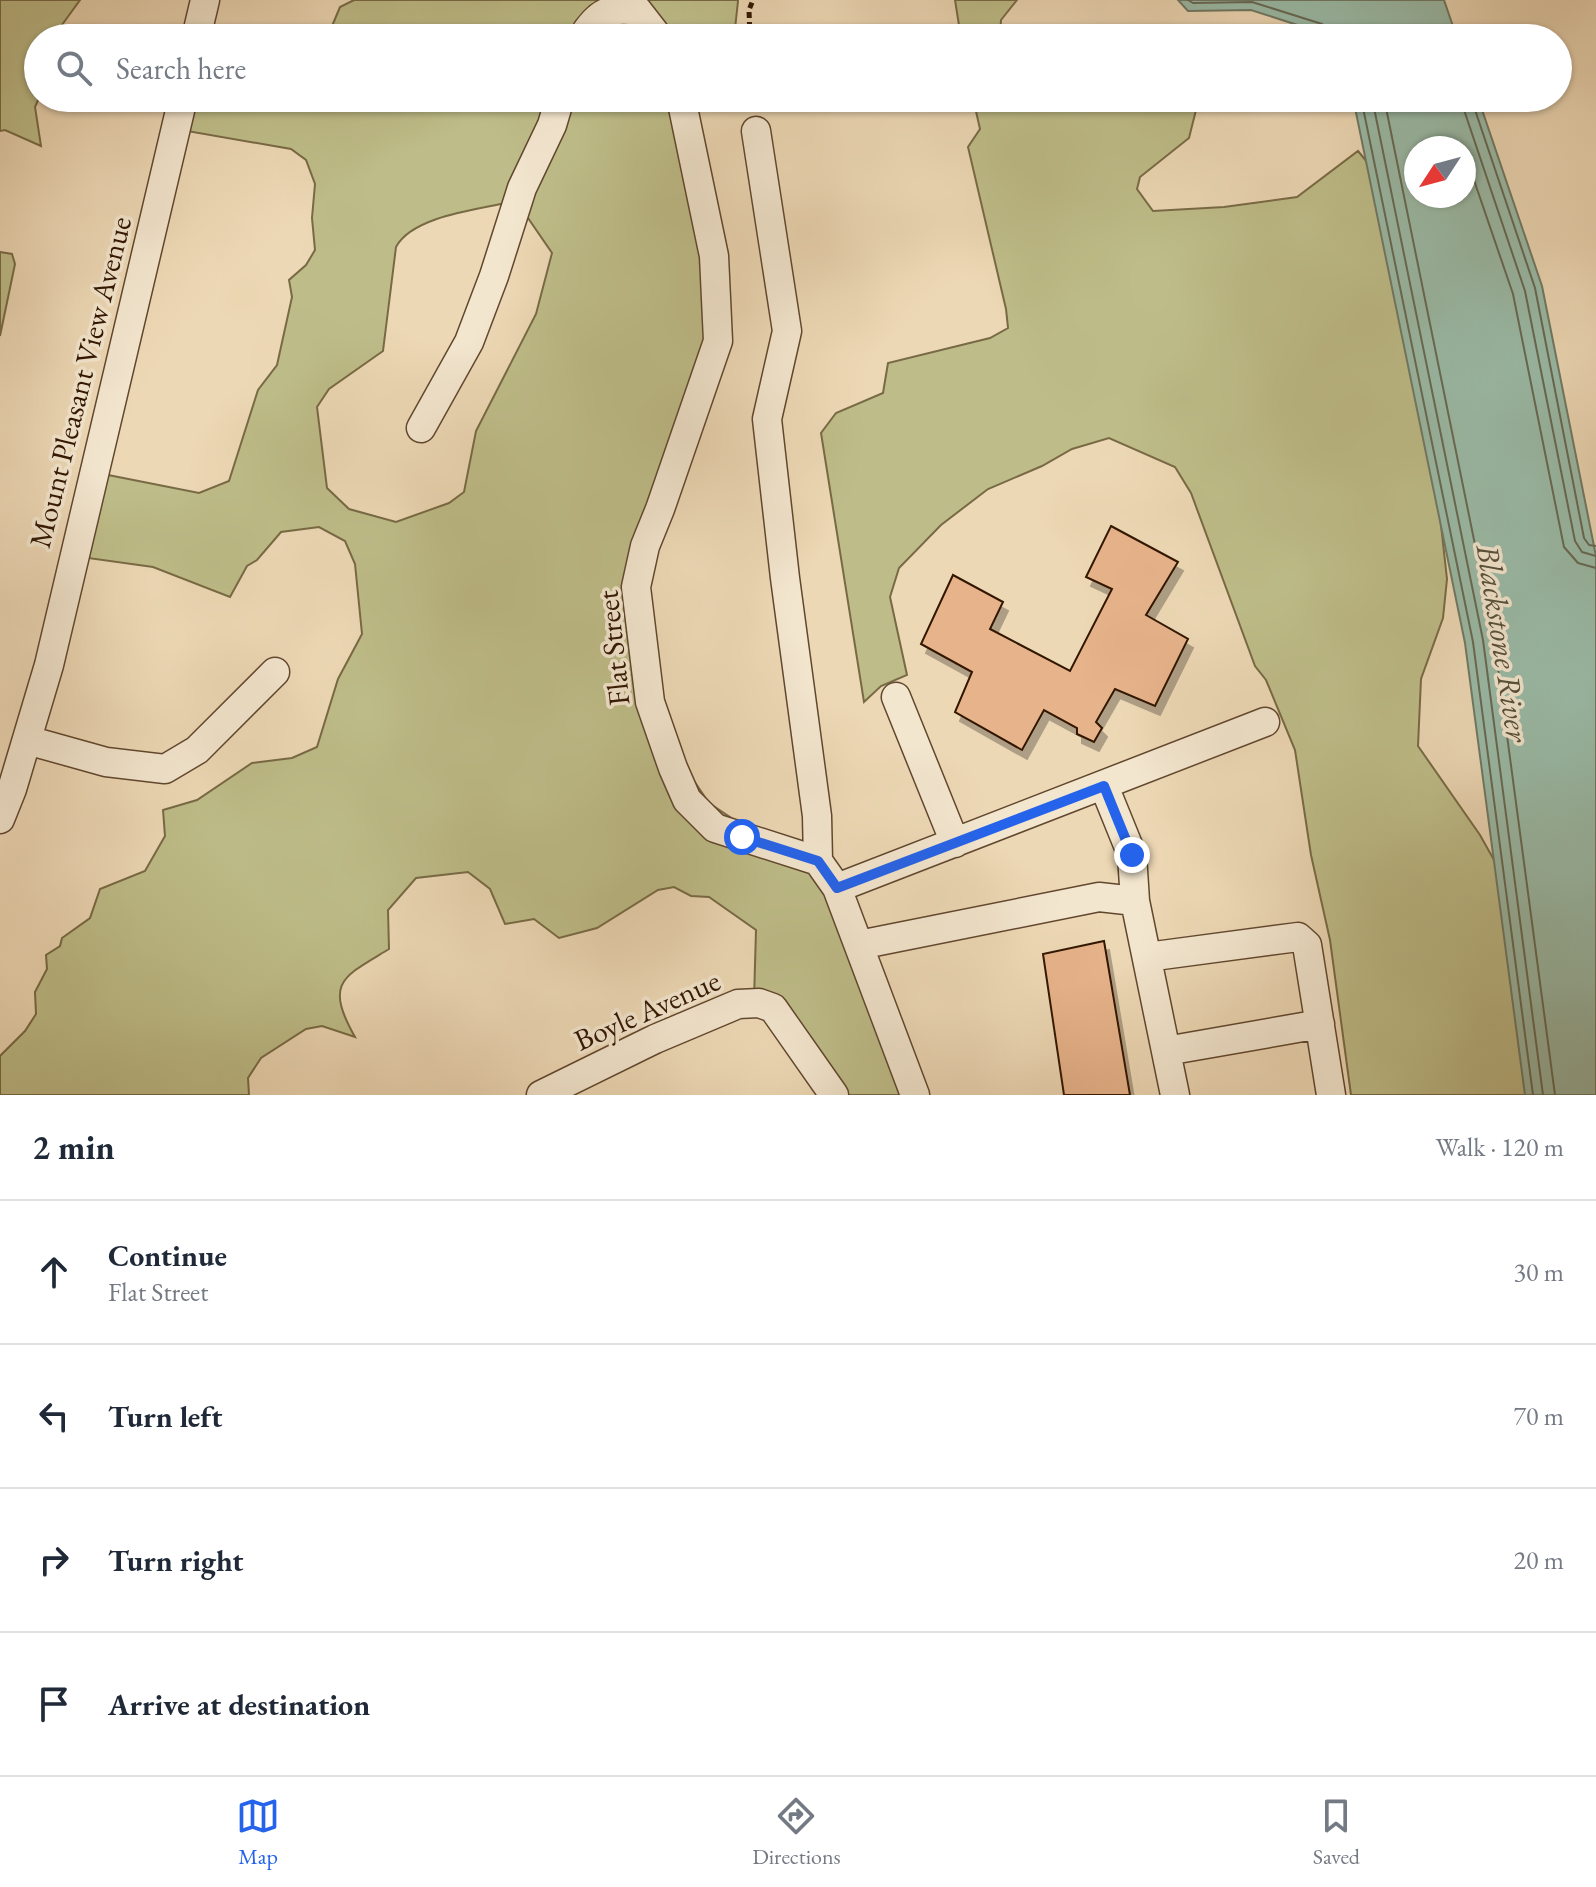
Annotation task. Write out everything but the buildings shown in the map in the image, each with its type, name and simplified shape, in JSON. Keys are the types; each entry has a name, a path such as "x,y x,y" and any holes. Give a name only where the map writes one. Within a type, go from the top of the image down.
{"street":[{"path":"199,24 205,0"},
{"path":"590,24 616,8 638,11 648,24"},
{"name":"Mount Pleasant View Avenue","path":"0,819 49,665 96,455 180,112"},
{"path":"421,428 469,342 494,276 509,223 556,112"},
{"name":"Flat Street","path":"684,112 714,256 718,341 645,546 636,587 650,702 687,800 715,828 818,861"},
{"path":"756,131 787,331 767,419 817,816 818,861 837,888 915,1095"},
{"path":"27,740 106,762 165,769 197,750 275,672"},
{"path":"896,697 955,843"},
{"path":"837,888 1265,722"},
{"path":"1104,786 1132,855 1135,901 1175,1095"},
{"path":"859,945 1099,897 1135,901"},
{"path":"1147,957 1298,937 1307,945 1331,1095"},
{"name":"Boyle Avenue","path":"541,1095 655,1039 738,1004 759,1003 773,1008 834,1095"},
{"path":"1166,1051 1320,1024"}],"path":[{"path":"750,24 749,10 753,0"}],"shaded area":[{"path":"0,0 80,0 63,24 24,24 24,112 36,112 41,146 5,130 0,131"},
{"path":"354,0 738,0 736,24 333,24 340,7"},
{"path":"955,0 1017,0 1001,24 959,24"},
{"path":"188,112 684,112 722,323 643,582 673,750 709,803 829,872 923,1095 849,1095 779,1015 754,1000 756,930 709,897 691,896 674,887 658,890 597,928 559,938 534,919 505,924 490,889 468,872 416,878 388,910 389,949 350,975 340,992 346,1019 355,1037 322,1026 306,1029 261,1058 248,1078 249,1095 0,1095 0,1056 25,1031 36,1014 35,992 47,969 46,955 60,946 62,938 90,918 100,889 145,871 165,836 163,810 197,800 252,763 292,758 317,747 338,679 362,634 355,564 345,541 319,527 281,532 257,560 247,566 230,597 153,567 88,558 98,473 199,493 229,481 258,390 277,365 292,297 289,280 306,265 315,250 312,218 315,184 306,160 291,149 187,131","holes":["506,203 519,205 552,253 536,314 476,431 464,492 449,503 396,522 349,509 327,488 317,407 329,389 383,351 396,247 415,228 429,222"]},
{"path":"976,112 1196,112 1189,138 1140,177 1137,189 1153,211 1224,207 1297,197 1358,151 1390,190 1434,462 1447,579 1443,618 1421,679 1418,746 1480,835 1503,876 1530,1095 1351,1095 1330,940 1311,855 1295,750 1266,680 1255,666 1191,493 1175,467 1109,438 1072,449 1042,466 988,489 941,525 899,568 890,597 907,675 881,686 864,702 821,433 836,413 883,393 888,363 990,338 1008,328 968,147 980,129"},
{"path":"0,252 12,254 15,264 0,336"}],"water":[{"path":"1178,0 1444,0 1452,24 1294,24 1251,10 1188,11"},
{"name":"Blackstone River","path":"1356,112 1483,112 1542,286 1596,556 1596,1095 1525,1095 1465,643"}],"route":[{"path":"742,837 818,861 837,888 1104,786 1132,855"}]}
